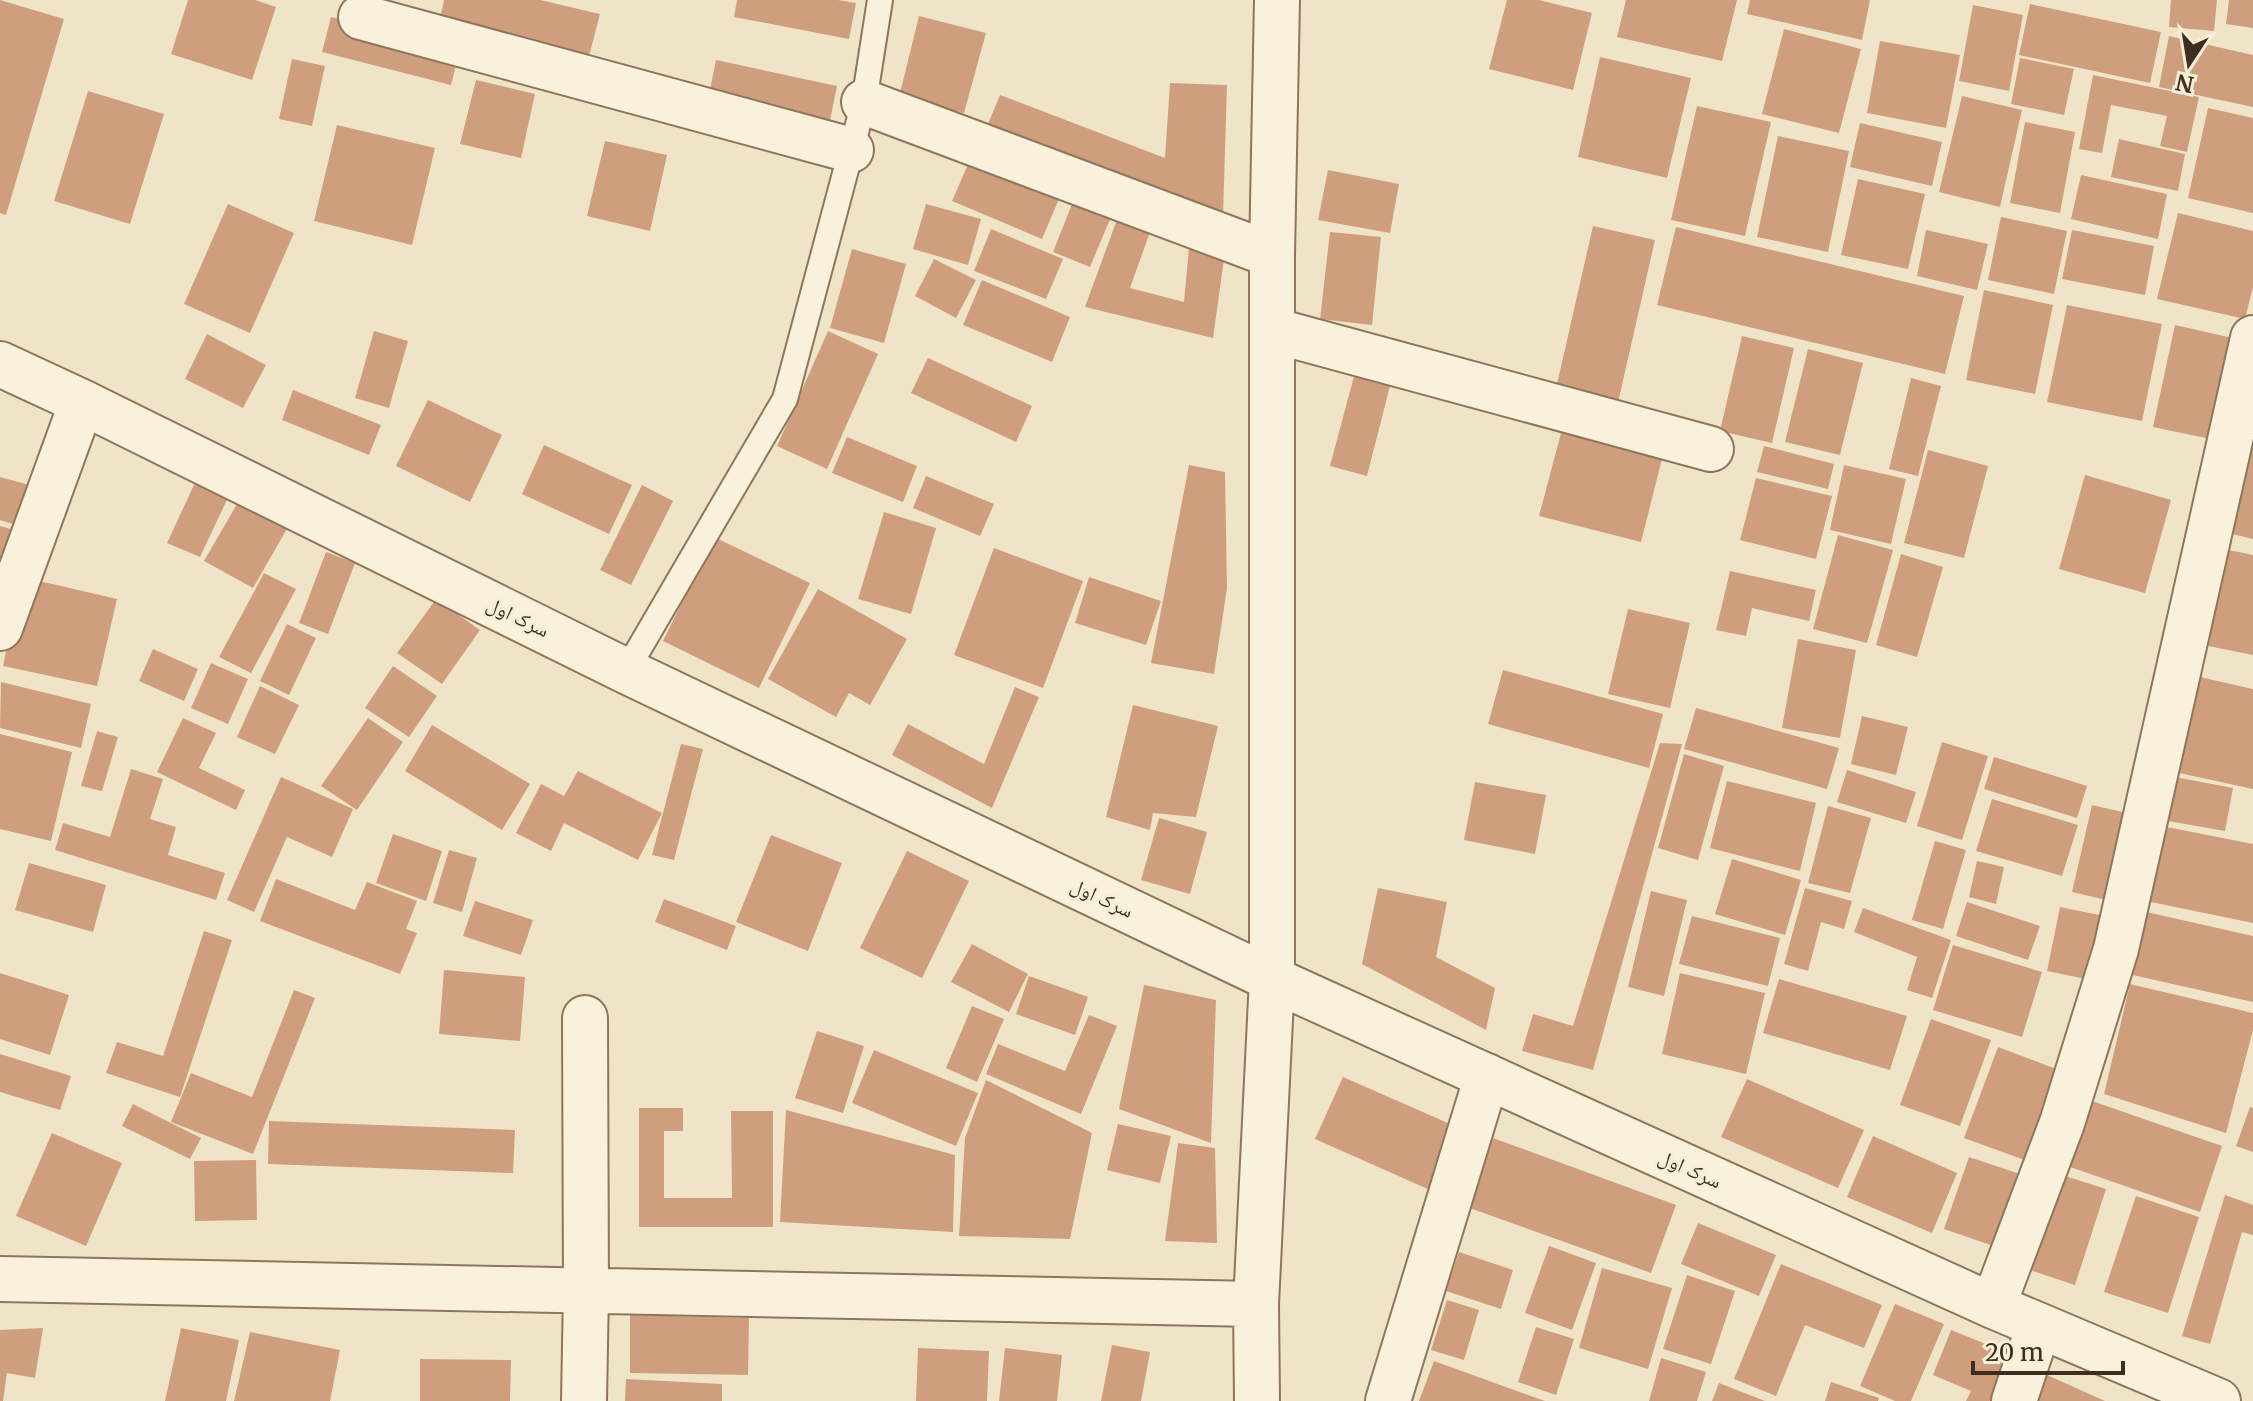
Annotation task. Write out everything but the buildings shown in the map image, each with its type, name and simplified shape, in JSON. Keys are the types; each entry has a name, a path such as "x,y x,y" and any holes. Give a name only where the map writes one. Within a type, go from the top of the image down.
{"street":[{"path":"1257,1401 1256,1304 1272,979 1272,255 1277,0"},
{"path":"361,17 851,150"},
{"path":"864,102 1272,255"},
{"path":"1272,330 1711,449"},
{"path":"1993,1306 2062,1123 2116,949 2253,338"},
{"name":"سرک اول","path":"0,364 626,671 1272,979 1993,1306 2218,1401"},
{"path":"0,628 82,402"},
{"path":"584,1401 585,1018"},
{"path":"1388,1401 1487,1076"},
{"path":"0,1279 1256,1304"},
{"path":"2014,1401 2039,1326"}],"lane":[{"path":"626,671 785,399 864,102 880,0"}]}
